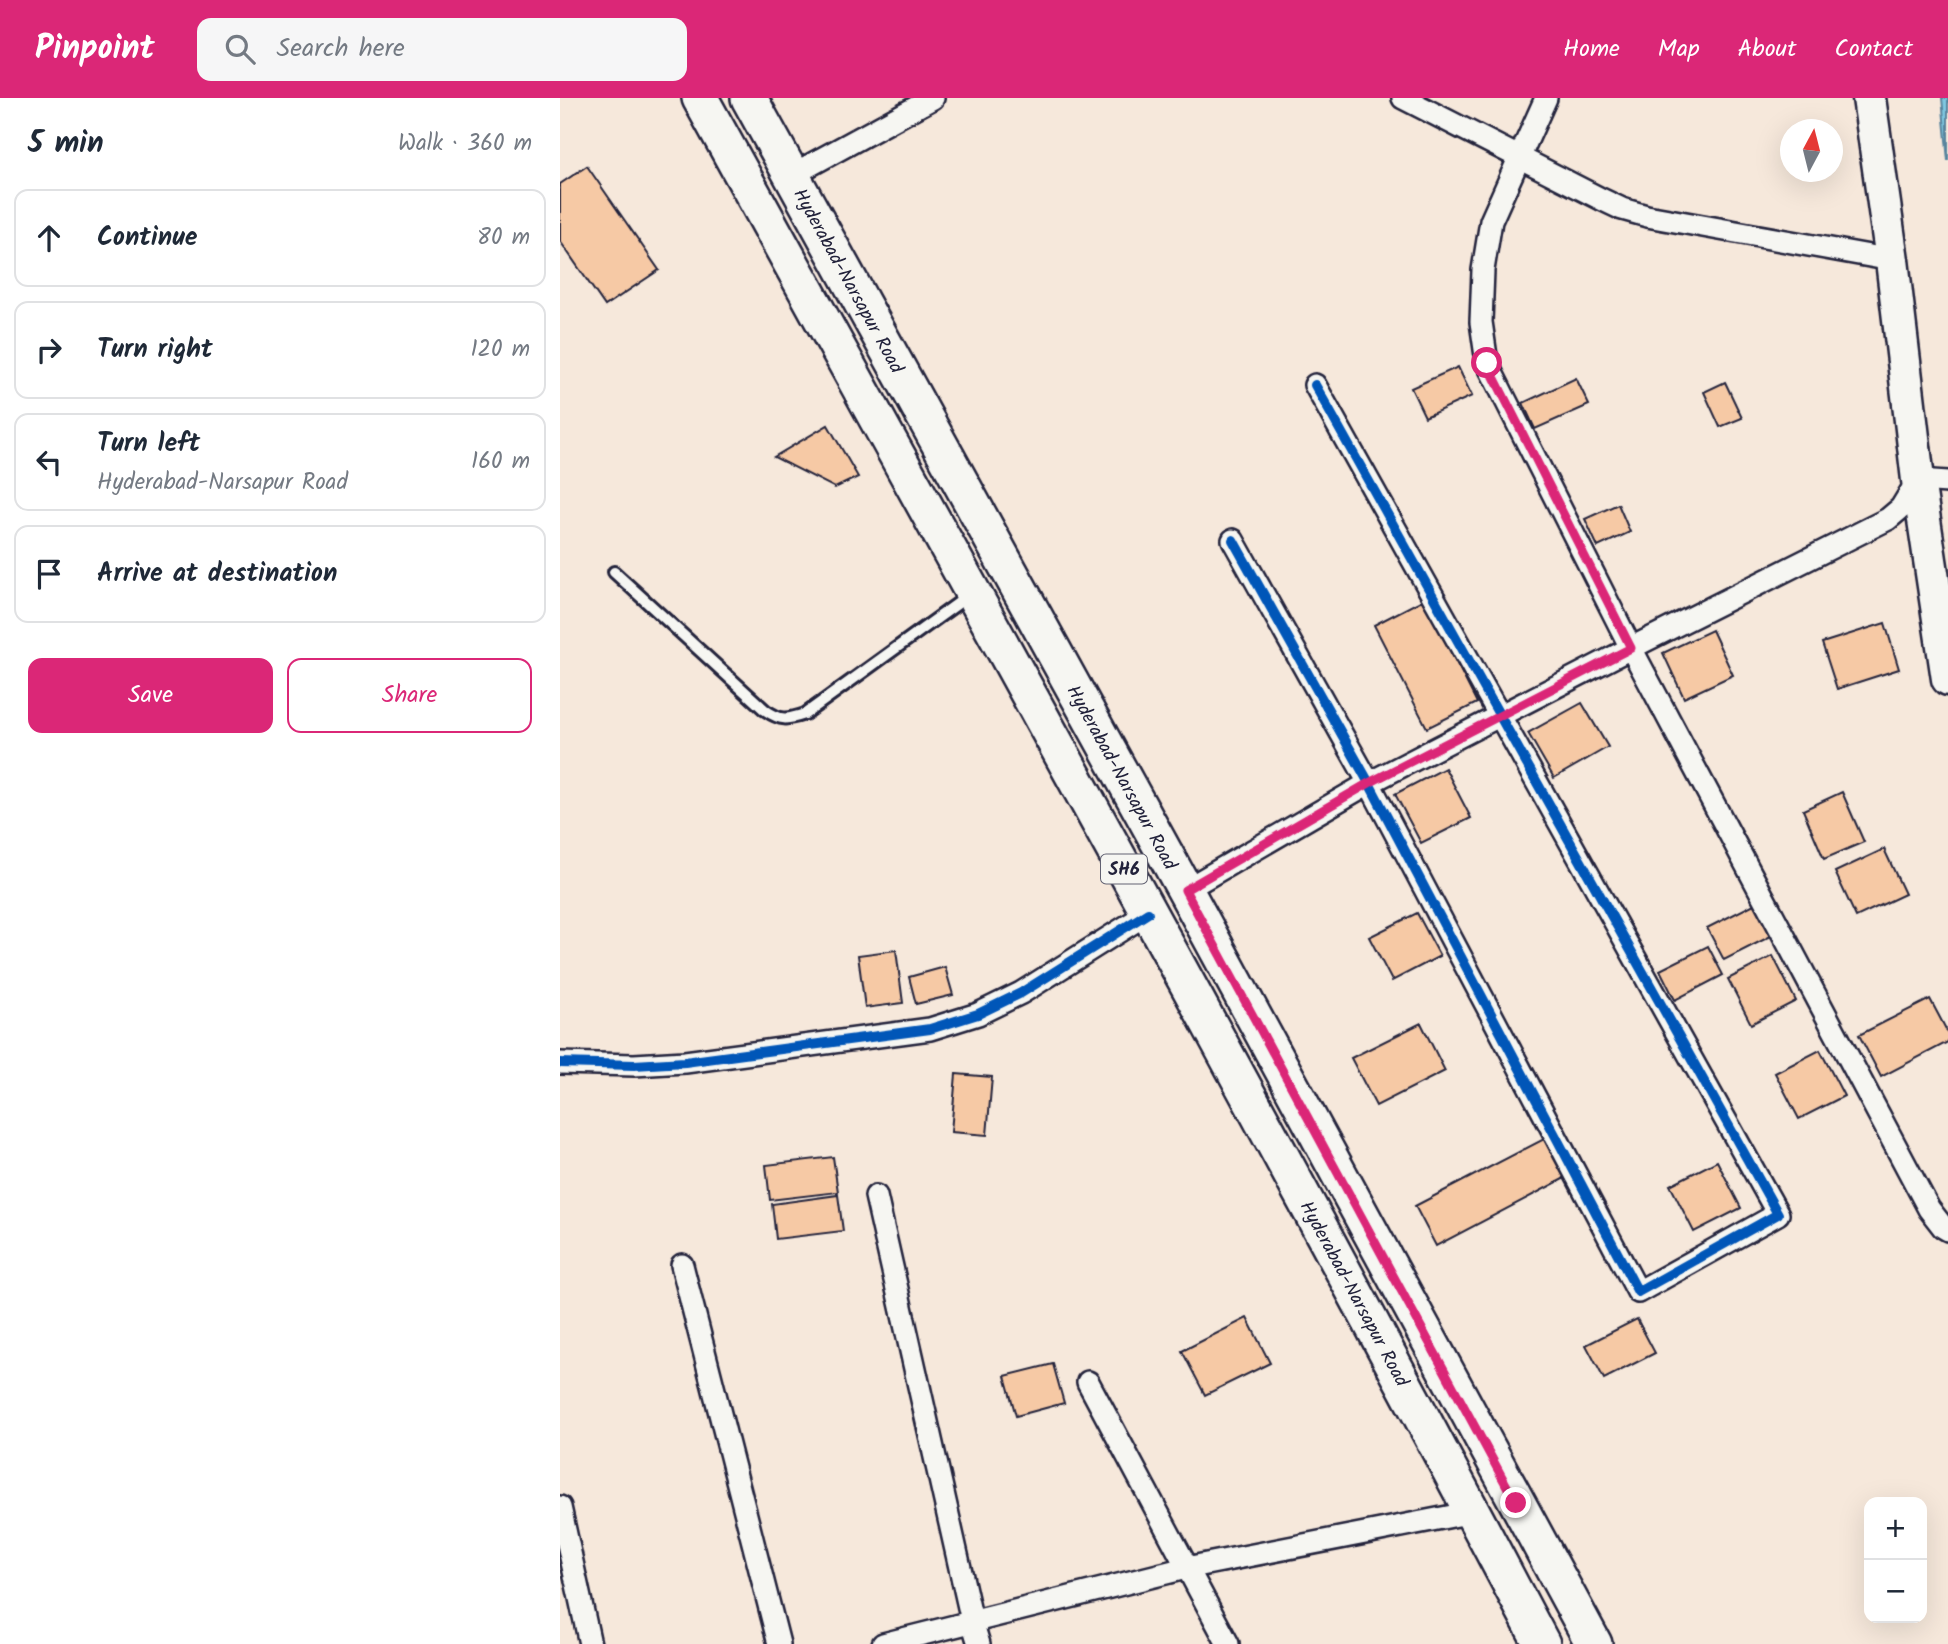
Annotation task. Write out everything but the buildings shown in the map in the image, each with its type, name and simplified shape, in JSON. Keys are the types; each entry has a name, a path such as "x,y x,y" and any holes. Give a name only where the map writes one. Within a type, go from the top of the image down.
{"main road":[{"name":"Hyderabad-Narsapur Road","path":"700,98 1148,913 1542,1644"},
{"name":"Hyderabad-Narsapur Road","path":"749,98 1185,890 1594,1644"}],"street":[{"path":"792,175 933,98"},
{"path":"1546,98 1491,221 1483,270 1481,322 1487,363 1631,648 1929,1209 1948,1230"},
{"path":"1869,98 1892,260 1933,481 1948,679"},
{"path":"1413,100 1518,159 1622,209 1647,216 1892,260"},
{"path":"1233,540 1369,783 1638,1292 1778,1214 1315,385"},
{"path":"1185,890 1369,783 1888,519 1933,481"},
{"path":"560,1063 634,1065 685,1062 930,1029 978,1014 1021,993 1148,913"},
{"path":"876,1196 979,1644"},
{"path":"682,1265 779,1644"},
{"path":"1088,1382 1228,1644"},
{"path":"560,1507 590,1644"},
{"path":"883,1644 1186,1568 1473,1512"}],"lane":[{"path":"614,572 778,719 805,714 972,593"}],"water":[{"path":"1942,98 1948,98 1948,161"}],"cycle path":[{"path":"1233,540 1369,783 1638,1292 1778,1214 1315,385"},
{"path":"560,1063 634,1065 685,1062 930,1029 978,1014 1021,993 1148,913"}],"route":[{"path":"1487,363 1631,648 1369,783 1185,890 1516,1503"}]}
